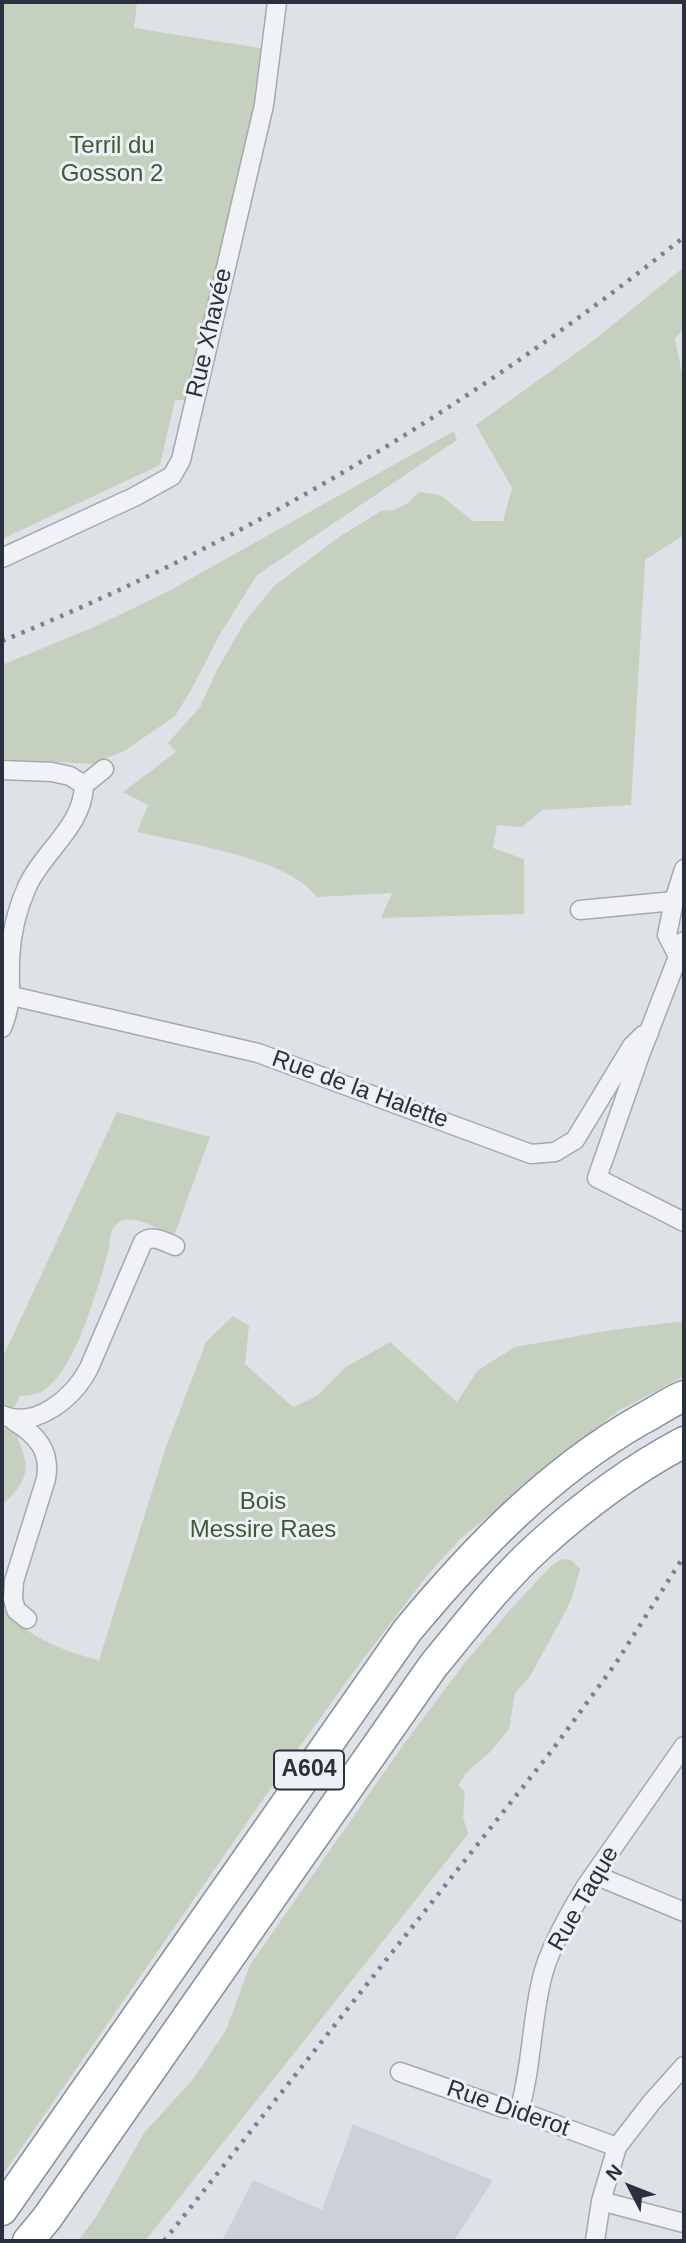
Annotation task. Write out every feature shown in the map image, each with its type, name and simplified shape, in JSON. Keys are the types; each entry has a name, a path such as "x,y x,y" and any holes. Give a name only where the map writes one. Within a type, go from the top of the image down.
{"highway":[{"name":"A604","path":"2,2210 407,1630 458,1570 509,1519 558,1476 618,1433 684,1396"},
{"name":"A604","path":"28,2241 42,2230 440,1656 488,1599 539,1546 585,1507 684,1442"}],"street":[{"name":"Rue Xhavée","path":"2,558 134,497 172,476 181,460 264,104 277,2"},
{"path":"84,785 104,769"},
{"path":"2,770 52,772 70,776 84,785"},
{"path":"3,1020 12,996 11,947 22,898 38,866 77,816 84,795 84,785"},
{"path":"684,869 667,935 681,949 597,1178 684,1222"},
{"path":"580,910 674,901"},
{"name":"Rue de la Halette","path":"12,996 258,1053 531,1154 555,1152 575,1140 632,1046 649,1033"},
{"path":"8,1418 38,1415 78,1387 89,1368 143,1242 152,1238 175,1247"},
{"path":"8,1418 30,1431 42,1446 48,1470 13,1587 16,1610 27,1619"},
{"name":"Rue Taque","path":"519,2111 543,1974 574,1906 684,1746"},
{"path":"595,1875 684,1912"},
{"path":"595,2241 601,2201 617,2147 684,2066"},
{"name":"Rue Diderot","path":"400,2072 617,2147"},
{"path":"601,2201 684,2223"}],"shaded area":[{"path":"353,2124 493,2180 454,2241 222,2241 253,2180 322,2210"}],"green space":[{"name":"Terril du Gosson 2","path":"2,2 137,2 134,28 272,50 187,400 175,400 160,465 2,539"},
{"path":"684,267 684,328 675,339 684,384 684,535 645,560 631,805 542,810 522,827 497,825 493,848 524,859 524,914 381,918 392,893 317,897 303,883 260,862 137,832 148,805 123,792 176,752 168,743 200,707 244,623 274,586 339,537 381,511 394,510 408,503 419,492 440,495 473,521 503,521 512,488 476,425 594,340"},
{"path":"454,431 457,440 257,575 220,634 175,716 126,750 93,764 2,759 2,665 94,627 167,592"},
{"path":"117,1112 210,1137 174,1236 138,1221 124,1220 115,1226 91,1308 64,1368 41,1392 20,1396 11,1413 2,1410 2,1359"},
{"name":"Bois Messire Raes","path":"233,1316 249,1326 245,1364 293,1407 317,1396 346,1367 390,1342 457,1402 478,1370 515,1347 684,1321 684,1376 618,1411 460,1539 425,1578 300,1746 2,2176 2,1606 32,1634 73,1653 99,1660 166,1447 206,1342"},
{"path":"2,1422 13,1427 23,1451 26,1469 19,1486 2,1505"},
{"path":"562,1559 571,1560 580,1569 572,1598 529,1678 515,1693 509,1729 489,1753 466,1773 458,1786 465,1791 463,1817 468,1834 145,2241 78,2241 96,2217 144,2133 194,2078 226,2030 250,1965 404,1744 463,1665 550,1567"}],"railway":[{"path":"2,641 183,559 358,464 525,356 684,237"},
{"path":"164,2241 553,1749 616,1663 684,1556"}]}
